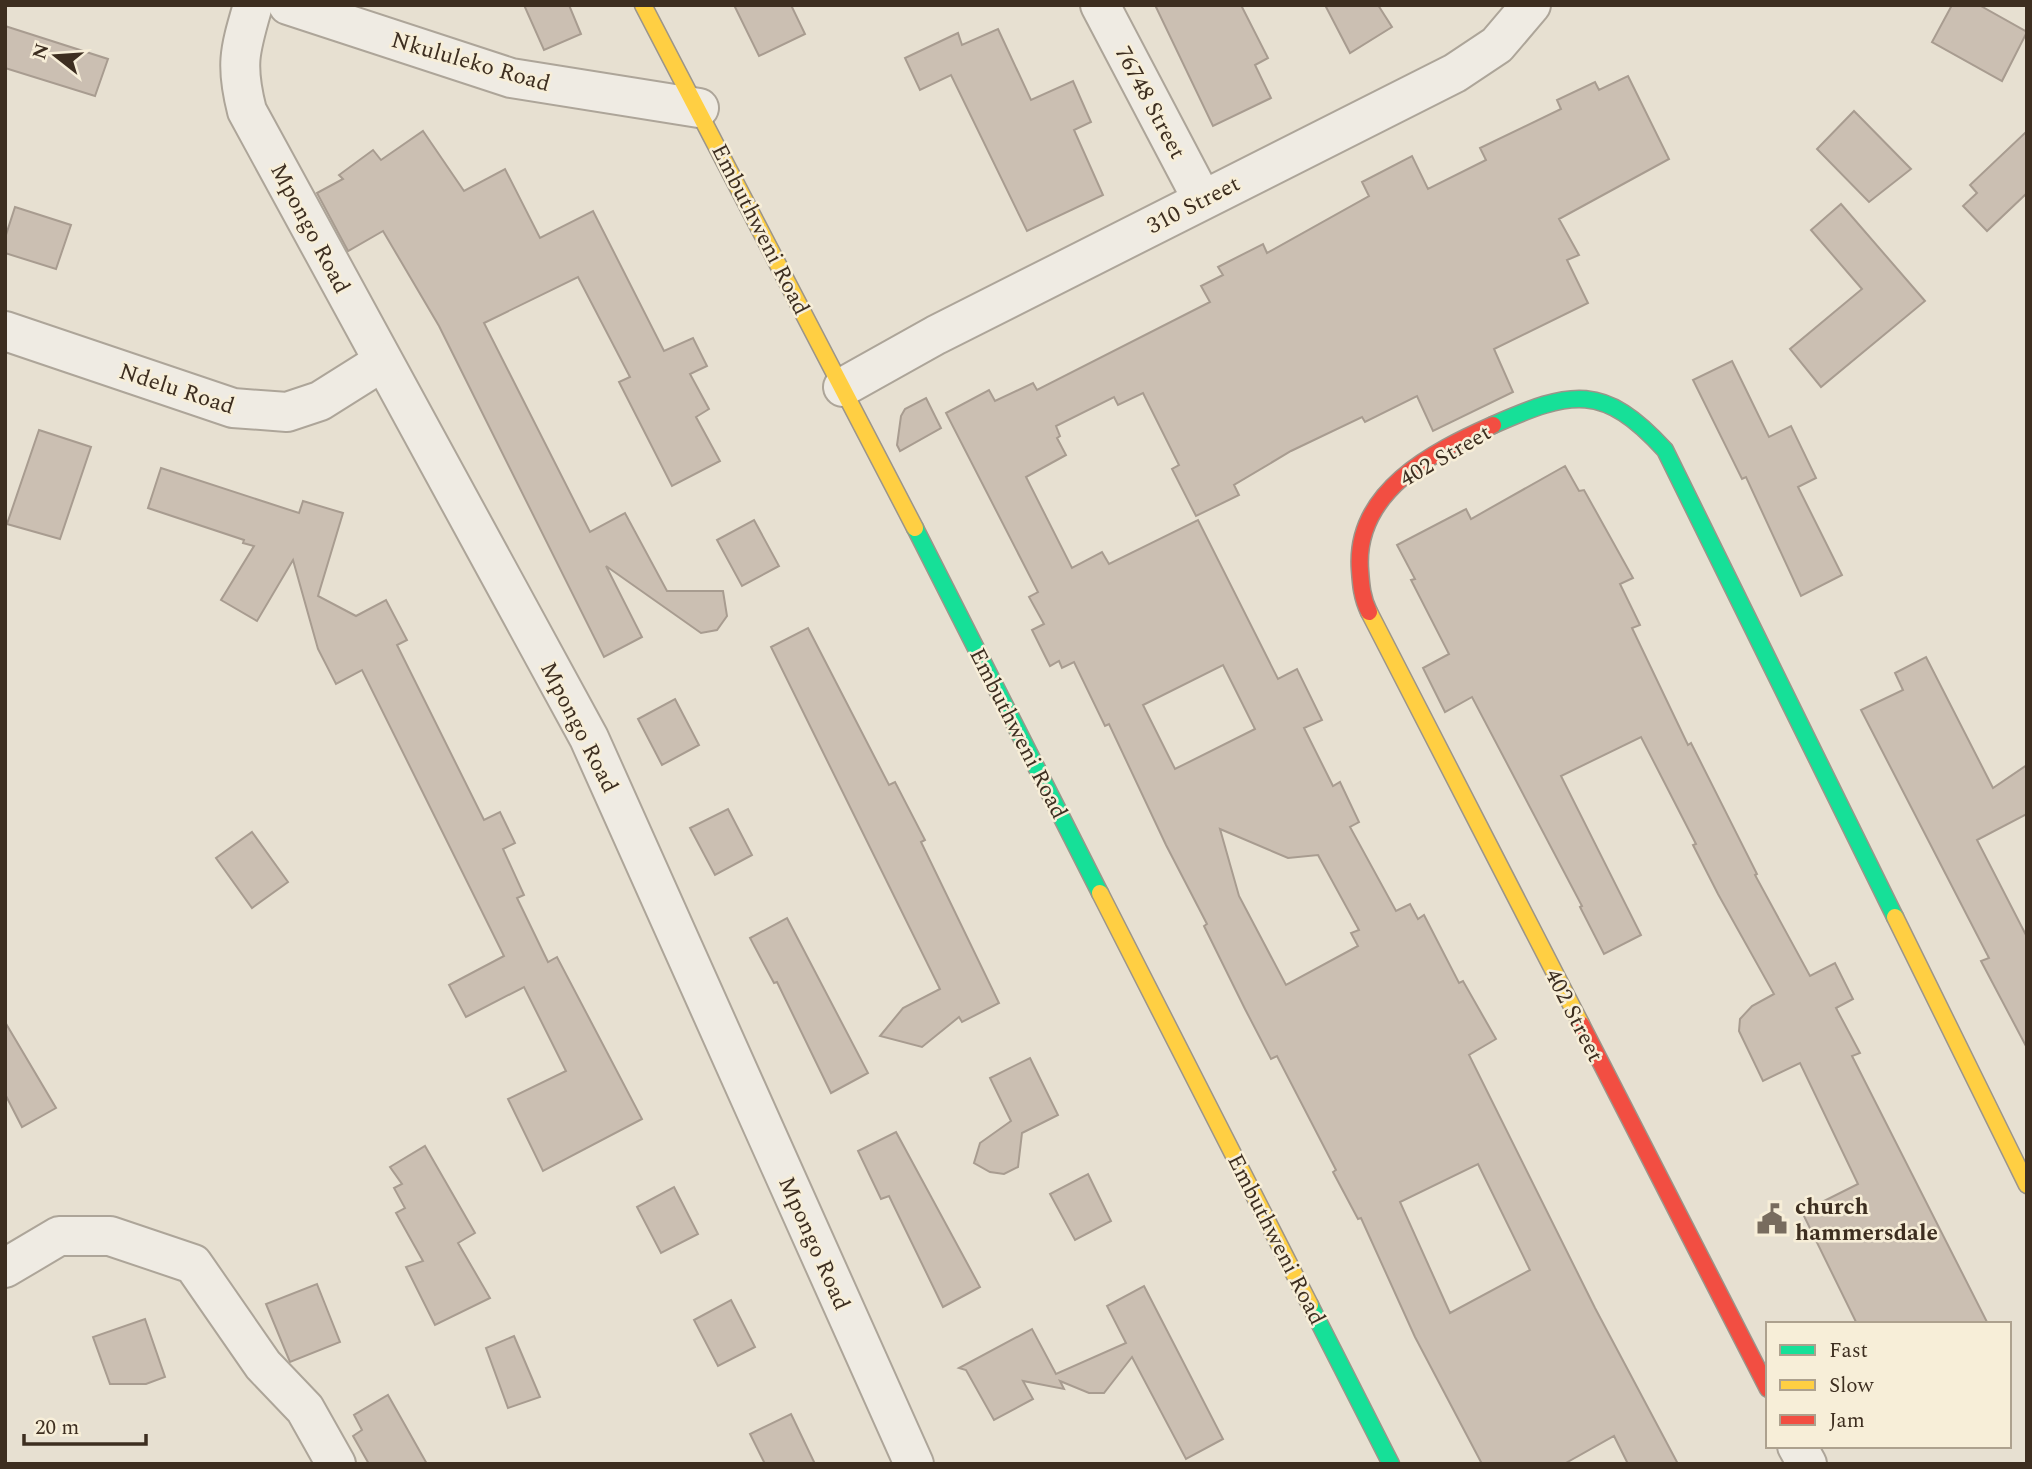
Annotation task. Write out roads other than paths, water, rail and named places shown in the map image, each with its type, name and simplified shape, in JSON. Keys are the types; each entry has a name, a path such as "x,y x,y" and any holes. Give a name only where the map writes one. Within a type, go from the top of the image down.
{"street":[{"name":"Mpongo Road","path":"253,5 241,48 239,77 247,111 589,738 914,1464"},
{"name":"Nkululeko Road","path":"288,5 511,78 699,108"},
{"name":"Embuthweni Road","path":"643,5 843,387 1391,1464"},
{"name":"76748 Street","path":"1100,5 1202,199"},
{"name":"310 Street","path":"843,387 948,329 1455,73 1497,45 1531,5"},
{"name":"Ndelu Road","path":"5,331 233,408 287,412 320,401 382,362"},
{"name":"402 Street","path":"1766,1385 1363,600 1358,563 1364,528 1389,488 1424,462 1480,431 1543,405 1588,398 1629,412 1665,450 2027,1185"},
{"path":"5,1268 59,1236 110,1236 193,1264 263,1365 305,1409 336,1464"},
{"path":"1798,1448 1807,1464"}],"place":[{"name":"church hammersdale","path":"1772,1219"}]}
